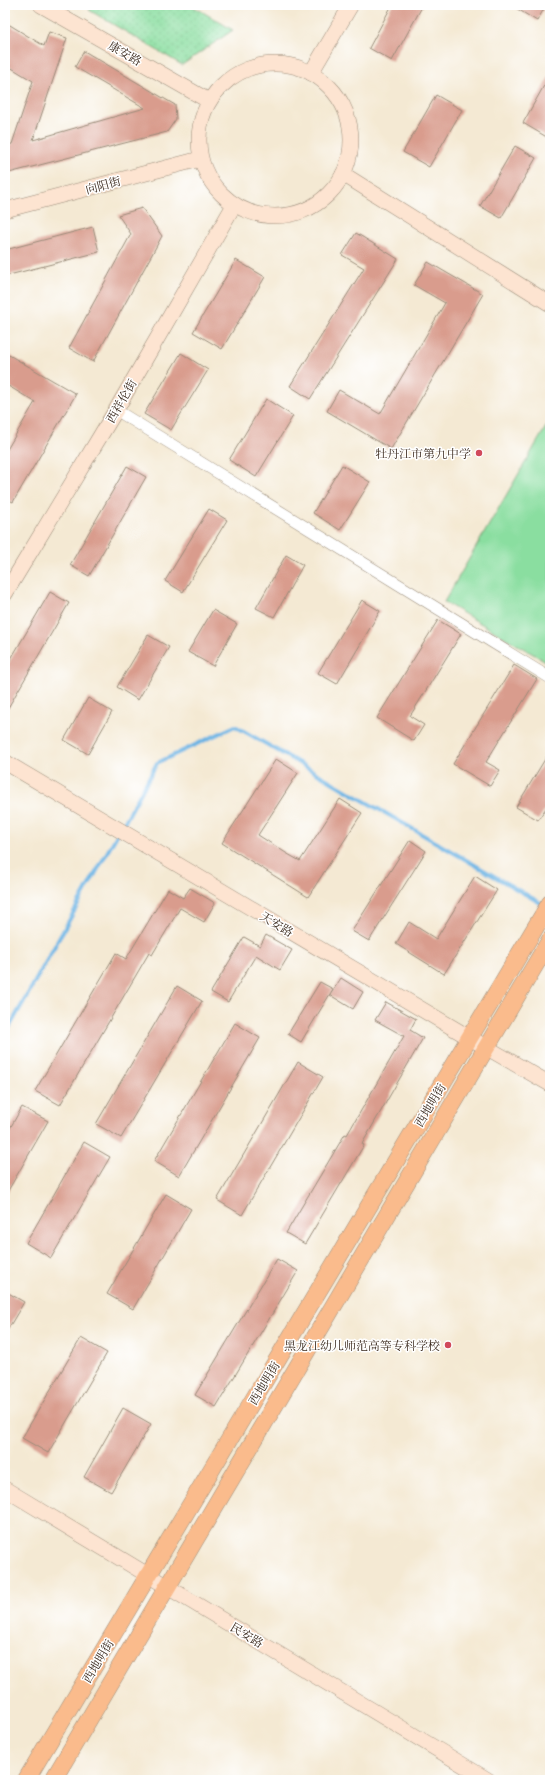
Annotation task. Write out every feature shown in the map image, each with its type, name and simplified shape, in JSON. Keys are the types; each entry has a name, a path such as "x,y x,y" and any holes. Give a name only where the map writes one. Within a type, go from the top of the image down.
{"main road":[{"name":"西地明街","path":"26,1780 550,903"},
{"name":"西地明街","path":"53,1780 550,940"}],"street":[{"name":"康安路","path":"41,5 209,101"},
{"path":"311,73 351,5"},
{"path":"266,65 289,66 311,73 330,87 343,106 350,128 350,152 343,174 328,194 308,209 301,211 283,216 258,215 234,205 219,193 211,182 200,159 198,139 201,120 209,101 224,83 244,71 266,65"},
{"name":"向阳街","path":"5,210 200,159"},
{"path":"343,174 550,304"},
{"name":"西祥伦街","path":"5,594 116,410 234,205"},
{"path":"116,410 550,678"},
{"name":"天安路","path":"5,762 550,1084"},
{"name":"民安路","path":"5,1489 488,1780"}],"green space":[{"path":"92,5 191,5 233,30 182,65 89,10"},
{"path":"550,420 550,653 545,661 444,602"}],"building":[{"path":"392,5 423,5 392,61 369,48"},
{"path":"511,5 546,5 537,21"},
{"path":"5,22 44,46 49,32 67,38 33,140 145,108 75,67 84,51 175,105 176,119 167,132 5,174 5,146 12,144 33,81 5,64"},
{"path":"550,75 550,139 523,123"},
{"path":"436,95 462,110 429,167 403,152"},
{"path":"515,146 536,158 501,218 480,206"},
{"path":"142,208 162,236 93,362 69,348 131,234 118,215"},
{"path":"93,227 99,252 5,276 5,250"},
{"path":"356,233 398,259 310,399 290,386 364,268 342,255"},
{"path":"236,260 265,277 222,349 193,332"},
{"path":"428,262 483,294 391,449 327,411 339,390 380,414 445,303 414,285"},
{"path":"181,353 208,370 171,430 144,414"},
{"path":"9,355 76,394 13,502 5,498 5,453 35,402 5,384 5,362"},
{"path":"266,399 293,416 256,477 229,460"},
{"path":"342,465 370,482 340,530 313,513"},
{"path":"127,466 146,477 89,576 70,565"},
{"path":"209,509 227,520 183,592 165,581"},
{"path":"286,555 303,565 274,617 256,608"},
{"path":"50,592 69,603 5,713 5,669"},
{"path":"362,600 380,611 337,684 318,673"},
{"path":"213,610 237,624 213,666 188,652"},
{"path":"438,620 461,634 410,716 424,725 414,741 377,718"},
{"path":"148,635 169,647 138,700 117,687"},
{"path":"514,665 537,679 486,762 500,770 490,786 453,764"},
{"path":"88,698 112,712 88,754 64,740"},
{"path":"550,751 550,802 538,820 516,807"},
{"path":"276,759 298,773 258,835 286,853 300,861 340,799 362,813 308,897 222,843"},
{"path":"410,840 426,851 369,941 352,931"},
{"path":"475,876 497,890 444,974 396,944 409,922 436,939"},
{"path":"190,888 215,903 204,922 180,908 152,955 149,953 60,1105 35,1091 116,953 126,959 168,889 183,898"},
{"path":"266,935 292,950 280,970 256,955 228,1002 211,992 244,937 260,946"},
{"path":"341,978 363,992 353,1009 330,995"},
{"path":"320,982 333,989 301,1042 288,1034"},
{"path":"177,986 202,1001 121,1138 96,1124"},
{"path":"386,1002 416,1019 410,1030 423,1038 362,1144 364,1145 305,1244 286,1233 345,1134 347,1135 404,1036 375,1020"},
{"path":"235,1023 260,1038 179,1176 154,1161"},
{"path":"298,1062 323,1077 242,1215 217,1200"},
{"path":"22,1107 48,1121 5,1196 5,1137"},
{"path":"84,1142 110,1157 51,1258 26,1243"},
{"path":"166,1194 191,1209 133,1309 107,1294"},
{"path":"277,1259 298,1271 216,1407 195,1395"},
{"path":"5,1291 24,1302 5,1334"},
{"path":"81,1338 107,1353 48,1453 22,1438"},
{"path":"123,1408 151,1424 111,1492 84,1477"}],"waterway":[{"path":"122,827 157,763 235,726 544,905"},
{"path":"5,1035 118,833"}],"place":[{"name":"牡丹江市第九中学","path":"479,453"},
{"name":"黑龙江幼儿师范高等专科学校","path":"448,1345"}]}
